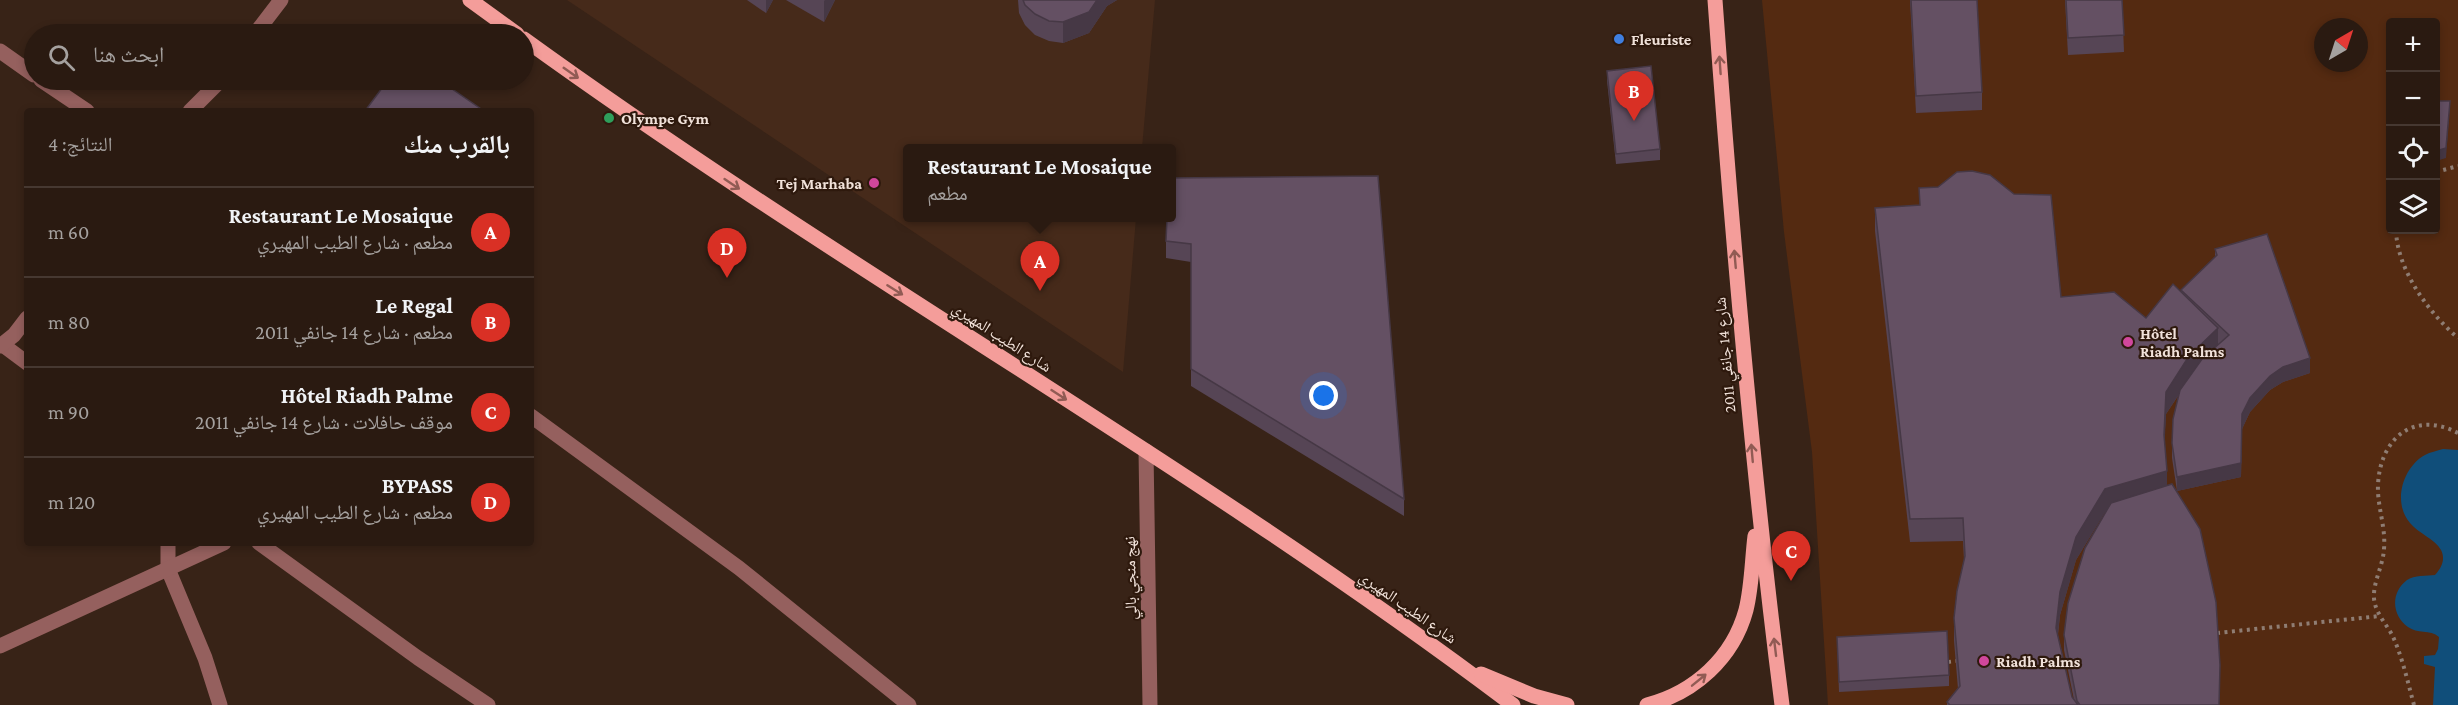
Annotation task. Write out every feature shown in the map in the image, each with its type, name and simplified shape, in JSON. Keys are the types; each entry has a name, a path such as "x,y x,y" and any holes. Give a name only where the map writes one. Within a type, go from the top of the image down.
{"main road":[{"path":"470,0 503,24"},
{"name":"شارع 14 جانفي 2011","path":"1715,0 1758,514 1782,705"},
{"name":"شارع الطيب المهيري","path":"534,46 690,156 805,233 1146,451 1462,666"},
{"path":"1647,705 1687,690 1710,671 1732,642 1746,610 1758,514"},
{"path":"1462,666 1513,705"},
{"path":"1462,666 1534,696 1567,705"}],"street":[{"path":"263,24 281,0"},
{"path":"0,51 24,68"},
{"path":"56,90 83,108"},
{"path":"193,108 210,90"},
{"path":"24,321 1,346 24,361"},
{"path":"534,419 739,568 909,705"},
{"name":"نهج منجي بالي","path":"1146,451 1150,705"},
{"path":"168,546 168,569 205,658 220,705"},
{"path":"0,646 218,546"},
{"path":"263,546 418,658 488,705"}],"path":[{"path":"2440,171 2458,166"},
{"path":"2397,234 2404,262 2413,282 2439,319 2458,338"},
{"path":"2414,705 2397,647 2380,616 2374,598 2383,560 2384,528 2378,483 2391,444 2409,428 2422,424 2435,424 2458,433"},
{"path":"2217,633 2380,616"},
{"path":"1948,662 1956,661"}],"shaded area":[{"name":"Tej Marhaba","path":"567,0 1155,0 1142,144 903,144 903,222 1136,222 1123,372"},
{"name":"Hôtel Riadh Palms","path":"1762,0 2458,0 2458,705 1828,705 1812,452 1784,232"}],"water":[{"path":"2443,449 2458,450 2458,705 2433,705 2435,667 2424,664 2424,656 2435,655 2439,637 2408,627 2399,617 2395,604 2398,591 2407,580 2417,576 2435,575 2442,564 2443,557 2438,546 2413,527 2405,515 2401,495 2406,476 2417,461 2427,454"}],"building":[{"path":"1023,0 1097,0 1089,12 1063,22 1049,21 1035,14"},
{"path":"1911,0 1977,0 1982,92 1916,96"},
{"path":"2066,0 2122,0 2124,35 2068,38"},
{"path":"1651,66 1660,149 1616,154 1607,71"},
{"path":"381,90 454,90 480,108 367,108"},
{"path":"2440,101 2450,101 2446,148 2440,150"},
{"path":"1972,171 1990,175 2014,194 2051,195 2061,297 2114,292 2146,318 2173,284 2218,328 2189,356 2166,392 2164,435 2167,471 2105,489 2076,537 2060,592 2056,628 2072,697 2078,705 1950,705 1947,702 1960,686 1954,618 1965,556 1963,518 1910,519 1875,208 1920,205 1919,188 1938,187 1957,172"},
{"path":"1378,176 1404,499 1191,369 1191,244 1166,241 1167,222 1176,222 1176,178"},
{"path":"2267,234 2310,358 2283,367 2270,376 2250,398 2242,414 2241,463 2177,477 2172,443 2173,419 2180,390 2202,359 2229,335 2181,290 2217,255 2215,249"},
{"path":"2172,484 2200,529 2216,602 2220,665 2219,705 2080,705 2077,701 2064,635 2068,603 2085,548 2111,503"},
{"path":"1947,631 1949,675 1839,682 1837,637"}],"place":[{"name":"Fleuriste","path":"1619,39"},
{"name":"Olympe Gym","path":"609,118"},
{"name":"Le Regal","path":"1634,121"},
{"name":"Tej Marhaba","path":"874,183"},
{"name":"BYPASS","path":"727,278"},
{"name":"Restaurant Le Mosaique","path":"1040,291"},
{"name":"Hôtel Riadh Palms","path":"2128,342"},
{"name":"Hôtel Riadh Palme","path":"1791,581"},
{"name":"Riadh Palms","path":"1984,661"}]}
